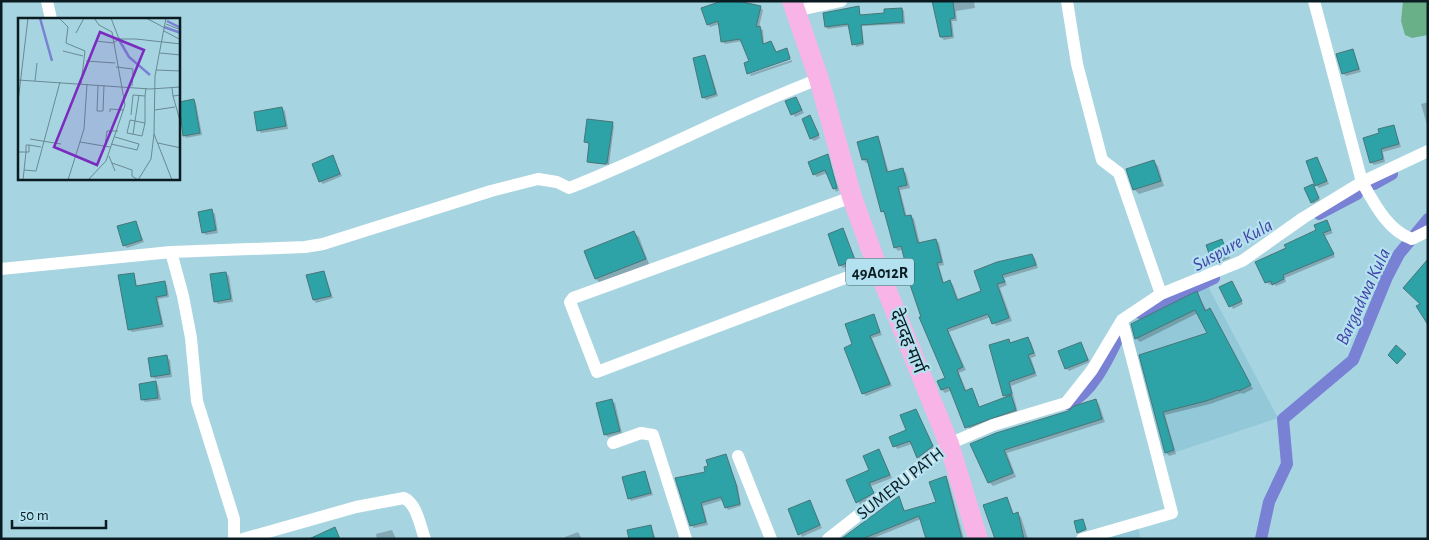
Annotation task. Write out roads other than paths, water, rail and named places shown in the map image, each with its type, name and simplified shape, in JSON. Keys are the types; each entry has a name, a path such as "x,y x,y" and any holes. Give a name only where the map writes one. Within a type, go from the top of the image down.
{"main road":[{"name":"देवदह मार्ग","path":"793,6 819,79 852,197 877,266 949,444 978,539"}],"street":[{"path":"47,1 51,18"},
{"path":"793,6 841,1"},
{"path":"1067,1 1077,64 1102,160 1119,173 1162,294"},
{"path":"1314,1 1362,182 1376,206 1405,237 1412,239 1428,231"},
{"path":"1,269 171,252 323,244 491,191 538,179 557,182 569,188 662,149 771,97 819,79"},
{"path":"1082,539 1172,513 1122,320 1162,294 1242,261 1303,218 1362,182 1428,151"},
{"path":"852,197 573,298 570,302 597,372 877,266"},
{"path":"171,252 183,296 197,401 234,519 234,539"},
{"name":"SUMERU PATH","path":"828,539 949,444 1025,414 1066,403 1092,370 1122,320"},
{"path":"613,443 641,433 653,435 686,539"},
{"path":"738,456 771,539"},
{"path":"243,539 356,507 404,498 410,502 415,510 425,539"}],"waterway":[{"name":"Suspure Kula","path":"1374,184 1392,174"},
{"name":"Suspure Kula","path":"1319,214 1357,194"},
{"name":"Bargadwa Kula","path":"1261,539 1269,502 1287,464 1283,419 1353,360 1387,277 1399,254 1428,219"},
{"name":"Suspure Kula","path":"1140,313 1214,278"},
{"name":"Suspure Kula","path":"1068,404 1077,399 1098,376 1118,338"}]}
